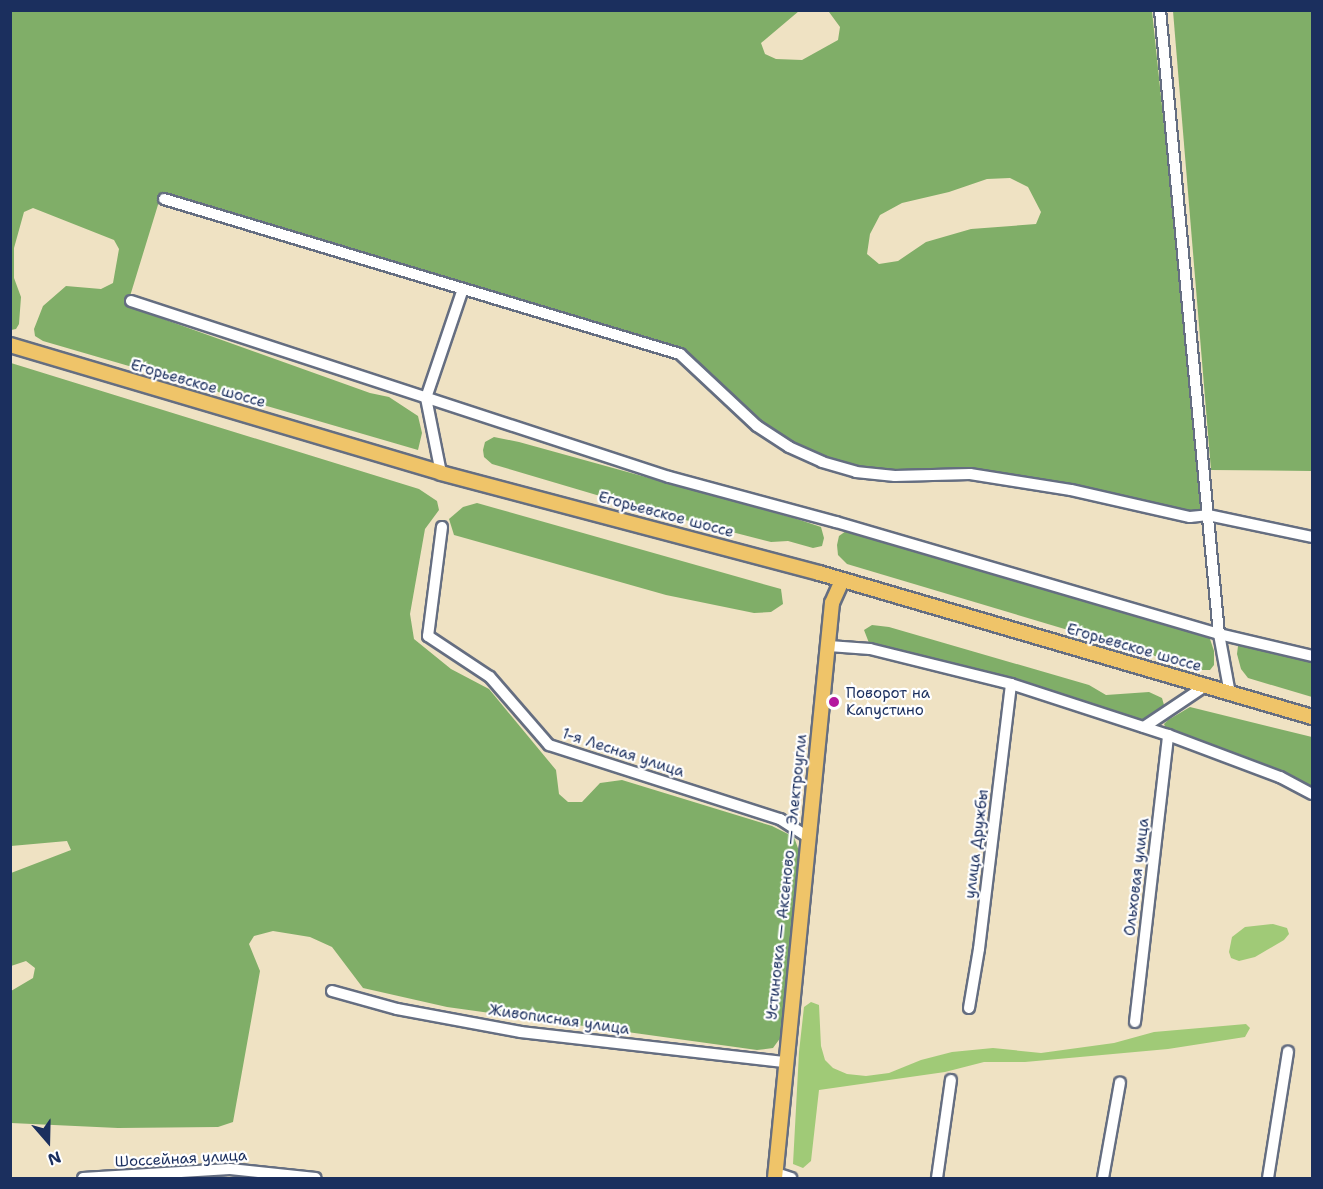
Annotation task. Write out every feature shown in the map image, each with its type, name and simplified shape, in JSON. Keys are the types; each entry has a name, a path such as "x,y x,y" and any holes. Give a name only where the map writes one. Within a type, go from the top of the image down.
{"main road":[{"name":"Егорьевское шоссе","path":"10,345 441,473 842,580 1312,717"},
{"name":"Устиновка — Аксеново — Электроугли","path":"775,1176 832,603 842,580"}],"street":[{"path":"1160,10 1219,634 1230,694"},
{"path":"164,199 680,354 757,426 789,447 822,462 856,472 895,476 970,474 1071,490 1190,517 1208,515 1312,537"},
{"path":"441,473 426,399 463,289"},
{"path":"131,301 669,477 847,525 1219,634 1312,656"},
{"name":"1-я Лесная улица","path":"442,527 428,636 490,677 549,745 780,819 809,838"},
{"path":"829,646 870,649 1011,684 1168,735 1280,777 1312,794"},
{"name":"улица Дружбы","path":"969,1008 979,949 1011,684"},
{"path":"1144,727 1205,687"},
{"name":"Ольховая улица","path":"1135,1022 1168,735"},
{"name":"Живописная улица","path":"332,991 397,1009 522,1032 785,1062"},
{"path":"1268,1179 1288,1052"},
{"path":"938,1179 951,1080"},
{"path":"1103,1179 1120,1083"},
{"name":"Шоссейная улица","path":"83,1179 230,1169 315,1179"},
{"path":"775,1176 791,1179"}],"green space":[{"path":"11,11 799,11 761,43 765,54 776,59 802,60 838,40 840,27 829,12 810,11 1152,11 1204,506 1197,511 1178,511 1067,486 852,467 821,458 759,424 681,351 161,195 127,306 370,393 389,397 418,416 422,433 418,450 43,341 35,336 34,329 43,306 66,286 101,289 113,283 119,249 114,240 33,208 24,212 14,248 14,278 21,297 19,324 16,329 11,330","holes":["1010,178 1028,187 1041,212 1036,224 971,229 926,242 898,261 879,264 867,254 870,234 880,215 902,203 949,192 987,179"]},
{"path":"1173,11 1312,11 1312,471 1211,470"},
{"path":"11,363 419,489 437,501 439,510 425,529 410,614 414,639 451,669 489,689 556,770 559,794 568,802 582,802 600,783 622,780 772,826 794,837 800,854 781,1037 773,1048 757,1050 447,1007 363,988 332,947 310,937 273,931 254,936 249,944 260,971 233,1122 218,1127 118,1128 11,1123 11,991 33,978 35,968 26,961 11,966 11,873 71,850 67,841 11,846"},
{"path":"494,437 797,519 821,527 824,538 822,546 813,548 788,541 771,542 654,512 492,464 484,457 483,450 485,442"},
{"path":"477,503 781,589 783,604 771,612 754,613 666,595 454,535 449,519 463,507"},
{"path":"846,531 1201,632 1210,639 1214,651 1214,665 1210,670 1202,670 847,564 838,555 837,545 839,536"},
{"path":"872,625 889,627 1089,685 1106,695 1149,692 1162,698 1164,705 1149,718 1137,720 1004,676 869,643 864,630"},
{"path":"1245,644 1312,659 1312,697 1248,678 1241,669 1237,654 1238,646"},
{"path":"1190,707 1312,737 1312,789 1166,729 1164,724 1168,720"},
{"path":"1273,924 1287,928 1289,934 1284,940 1255,957 1239,961 1231,958 1229,952 1232,937 1245,927"},
{"path":"811,1002 819,1005 821,1046 825,1060 833,1068 847,1074 866,1076 889,1073 921,1060 952,1052 993,1048 1041,1053 1114,1043 1154,1032 1246,1024 1250,1028 1245,1037 1168,1049 1025,1062 984,1062 945,1072 819,1090 811,1161 803,1168 793,1164 799,1052 804,1007"}],"place":[{"name":"Поворот на Капустино","path":"834,702"}]}
